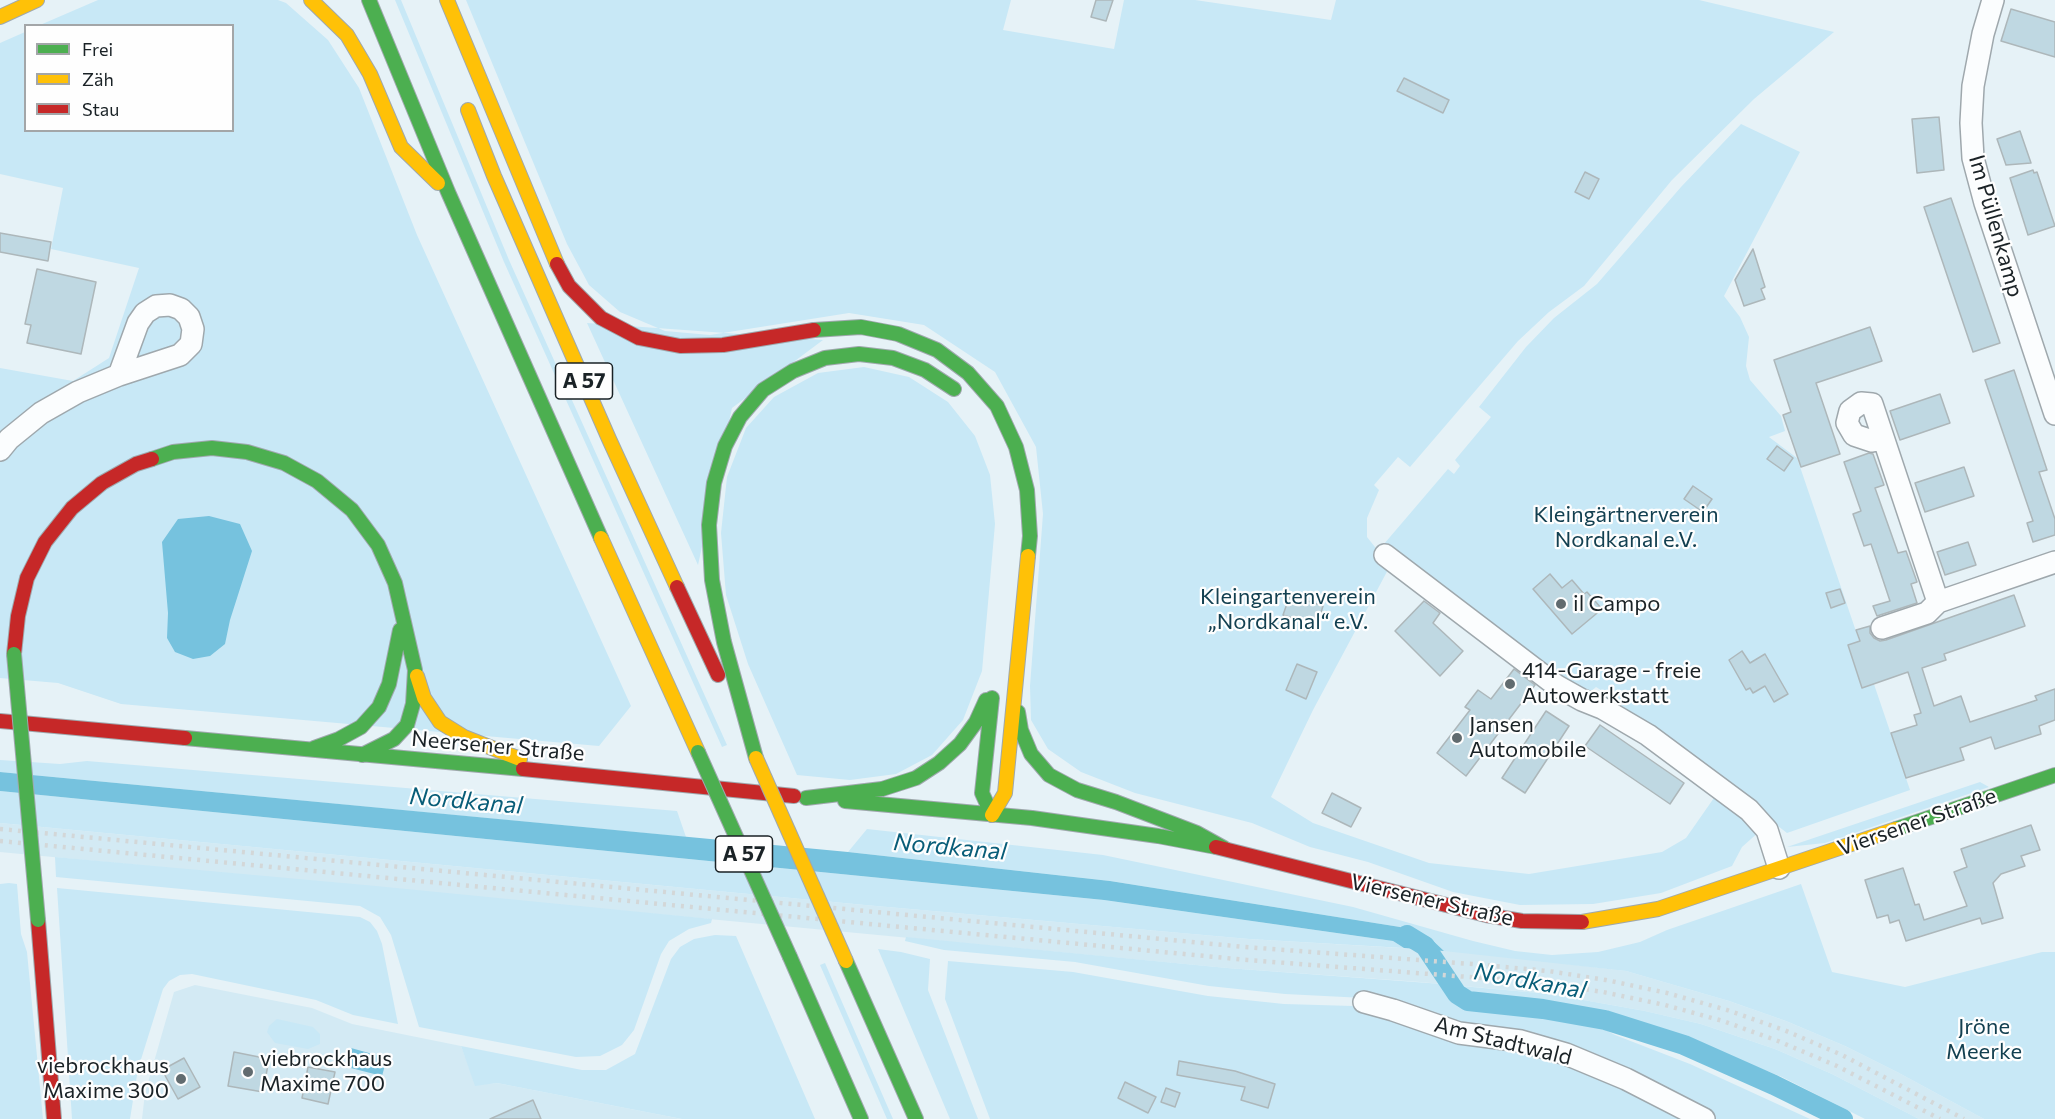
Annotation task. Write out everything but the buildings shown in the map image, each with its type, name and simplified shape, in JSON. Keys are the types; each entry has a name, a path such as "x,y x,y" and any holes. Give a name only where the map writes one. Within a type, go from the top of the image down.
{"main road":[{"path":"0,17 38,0"},
{"path":"311,0 347,35 370,74 401,147 447,192"},
{"name":"A 57","path":"369,0 447,192 861,1119"},
{"path":"447,0 550,250 569,286 601,318 639,338 680,346 723,345 822,329 861,327 898,334 937,350 968,373 997,406 1017,447 1027,490 1030,536 1005,793 992,814"},
{"name":"A 57","path":"463,99 494,176 609,439 756,758 916,1119"},
{"path":"756,758 724,642 712,580 710,536 714,483 725,446 740,417 763,390 792,371 825,358 859,354 893,358 925,370 956,390 962,398"},
{"path":"54,1119 14,654 18,616 27,578 45,542 72,508 102,483 136,464 173,452 213,448 247,452 284,463 317,481 352,510 378,545 395,584 415,670 424,698 440,722 464,737 516,758 578,774"},
{"path":"308,750 339,740 361,727 379,707 389,684 402,618"},
{"path":"362,755 394,740 407,725 413,704 415,670"},
{"path":"806,798 882,789 916,778 939,763 960,744 976,723 993,685 982,793 992,814"},
{"path":"1014,687 1021,730 1031,754 1049,775 1077,790 1116,802 1197,833 1224,848"},
{"name":"Neersener Straße","path":"0,721 578,774 1083,824"},
{"name":"Viersener Straße","path":"1083,824 1224,848 1486,915 1522,921 1583,922 1658,909 2055,775"}],"street":[{"name":"Im Püllenkamp","path":"1993,0 1983,34 1973,86 1971,123 1973,158 1985,203 2055,414"},
{"path":"0,450 9,439 42,412 78,392 118,375"},
{"path":"1883,439 1938,602"},
{"path":"1385,555 1557,686 1602,708 1648,735 1749,810 1767,830 1779,868"},
{"path":"1881,628 1927,613 1938,602 2055,562"},
{"name":"Am Stadtwald","path":"1364,1002 1459,1034 1521,1041 1566,1054 1626,1079 1704,1119"}],"shaded area":[{"path":"0,823 1249,939 1468,952 1626,971 1729,1001 1786,1021 1845,1046 1984,1119 1919,1119 1832,1074 1775,1049 1701,1024 1645,1011 1550,994 1227,968 0,852"},
{"path":"195,985 312,1008 352,1024 461,1046 476,1085 497,1083 682,1119 142,1119 145,1093 174,992"}],"green space":[{"path":"98,0 278,0 286,3 328,40 359,88 417,235 631,706 599,746 121,704 58,683 0,678 0,368 73,381 109,358 139,268 51,249 63,188 0,174 0,43 24,32 24,132 234,132 234,24 42,24"},
{"path":"395,0 401,0 509,260 727,745 722,747 504,262"},
{"name":"Kleingartenverein „Nordkanal“ e.V.","path":"466,0 1011,0 1003,30 1114,49 1124,0 1195,0 1331,20 1336,0 1699,0 1834,32 1754,99 1672,180 1584,286 1549,312 1518,341 1410,467 1398,457 1374,485 1379,490 1367,518 1367,537 1390,566 1313,710 1271,797 1313,823 1429,863 1529,874 1662,852 1686,838 1716,795 1760,831 1742,847 1732,866 1661,893 1593,904 1520,905 1453,892 1368,862 1310,847 1252,823 1135,793 1081,772 1048,749 1031,720 1030,686 1043,514 1036,447 995,372 924,325 849,313 710,335 665,331 620,312 589,285 567,244"},
{"name":"Kleingärtnerverein Nordkanal e.V.","path":"1741,124 1800,152 1724,296 1740,317 1749,337 1746,366 1750,380 1781,416 1785,431 1769,437 1797,458 1910,790 1787,833 1604,692 1596,687 1587,695 1388,550 1384,544 1448,469 1454,474 1460,466 1455,460 1491,417 1479,407 1526,347 1554,318 1597,284 1681,187"},
{"path":"587,323 823,340 732,408 698,565"},
{"path":"864,367 909,377 948,402 975,436 990,475 995,524 982,671 963,720 932,755 896,774 850,780 797,775 748,664 726,595 721,533 727,477 746,428 774,397 818,373"},
{"path":"0,760 60,764 87,761 677,811 686,837 0,772"},
{"path":"1980,782 1989,787 1825,843 1787,847"},
{"path":"0,791 1104,900 1393,941 1404,948 1249,939 865,905 0,823"},
{"name":"Jröne Meerke","path":"867,829 1103,855 1353,907 1515,951 1552,955 1598,952 1640,942 1667,930 1801,884 1832,972 1905,987 2042,952 2055,952 2055,1119 1984,1119 1845,1046 1786,1021 1729,1001 1626,971 1444,951 1429,937 1400,927 1110,881 848,852"},
{"path":"55,857 712,919 711,923 689,929 669,941 661,954 634,1030 622,1045 600,1056 576,1057 419,1027 391,935 380,917 360,906 56,877"},
{"path":"0,884 17,884 21,934 27,952 43,1119 0,1119"},
{"path":"57,888 360,917 370,922 377,931 382,944 398,1024 353,1015 316,1000 192,974 180,975 169,981 163,989 138,1069 130,1119 72,1119"},
{"path":"715,935 736,936 815,1119 682,1119 497,1083 475,1086 461,1046 582,1070 606,1070 635,1054 671,959 680,947 694,939"},
{"path":"906,937 1227,968 1442,984 1454,1001 1468,1008 1546,1016 1600,1027 1690,1064 1810,1119 1716,1119 1623,1074 1459,1028 1364,998 1285,994 1209,986 1075,962 944,950 905,941"},
{"path":"878,949 930,959 928,990 978,1119 950,1119"},
{"path":"948,961 1073,972 1208,996 1284,1004 1353,1006 1389,1013 1561,1057 1689,1119 990,1119 945,999"},
{"path":"825,963 893,1119 887,1119 820,965"},
{"path":"1461,986 1550,994 1645,1011 1701,1024 1775,1049 1832,1074 1919,1119 1865,1119 1782,1077 1657,1027 1546,1003 1480,997"},
{"path":"277,1019 313,1027 320,1034 320,1044 308,1049 275,1043 267,1032 269,1026"}],"water":[{"path":"209,516 240,524 252,551 230,620 225,644 210,656 193,659 175,652 167,638 168,613 162,542 178,519"},
{"path":"0,772 848,852 1110,881 1400,927 1429,937 1444,951 1404,948 1393,941 1104,900 0,791"},
{"path":"351,1048 387,1058 382,1076 347,1067"}],"waterway":[{"name":"Nordkanal","path":"1407,935 1425,946 1457,994 1468,1001 1543,1009 1605,1020 1684,1045 1843,1119"}],"railway":[{"path":"0,829 1245,947 1548,971 1667,993 1727,1010 1784,1030 1842,1055 1964,1119"},
{"path":"0,841 1247,960 1547,983 1665,1005 1723,1021 1837,1066 1940,1119"}],"traffic: fast":[{"path":"369,0 448,192 601,538"},
{"path":"814,330 861,327 898,334 937,350 968,373 997,406 1016,447 1027,490 1030,536 1028,556"},
{"path":"756,758 724,642 712,580 709,525 714,483 725,446 740,417 763,390 793,371 825,358 859,354 893,358 925,370 954,389"},
{"path":"152,459 173,452 212,448 247,452 284,463 317,481 352,510 378,545 395,583 415,670 413,704 407,725 394,739 362,755"},
{"path":"314,748 339,739 361,727 379,707 389,684 400,630"},
{"path":"14,654 38,920"},
{"path":"992,698 982,793 992,815"},
{"path":"806,798 882,789 916,778 939,763 960,744 976,722 986,700"},
{"path":"1018,712 1021,730 1031,754 1049,775 1077,790 1116,802 1197,833 1224,848"},
{"path":"185,738 523,769"},
{"path":"698,752 790,957"},
{"path":"1896,829 2055,775"},
{"path":"845,801 1032,818 1158,836 1216,847"},
{"path":"790,957 861,1119"},
{"path":"846,961 916,1119"}],"traffic: slow":[{"path":"0,17 37,0"},
{"path":"311,0 347,35 370,74 401,147 438,183"},
{"path":"447,0 557,264"},
{"path":"468,110 494,176 609,439 677,587"},
{"path":"601,538 698,752"},
{"path":"992,815 1005,793 1028,556"},
{"path":"417,676 424,698 440,722 464,737 520,759"},
{"path":"756,758 846,961"},
{"path":"1582,922 1658,909 1896,829"}],"traffic: jam":[{"path":"557,264 569,286 601,318 639,338 680,346 723,345 814,330"},
{"path":"14,654 18,616 27,578 45,542 72,508 102,483 136,464 152,459"},
{"path":"677,587 718,675"},
{"path":"0,721 185,738"},
{"path":"523,769 794,796"},
{"path":"1216,847 1486,915 1522,921 1582,922"},
{"path":"38,920 54,1119"}],"place":[{"name":"il Campo","path":"1561,604"},
{"name":"414-Garage - freie Autowerkstatt","path":"1510,684"},
{"name":"Jansen Automobile","path":"1457,738"},
{"name":"viebrockhaus Maxime 700","path":"248,1072"},
{"name":"viebrockhaus Maxime 300","path":"181,1079"}]}
